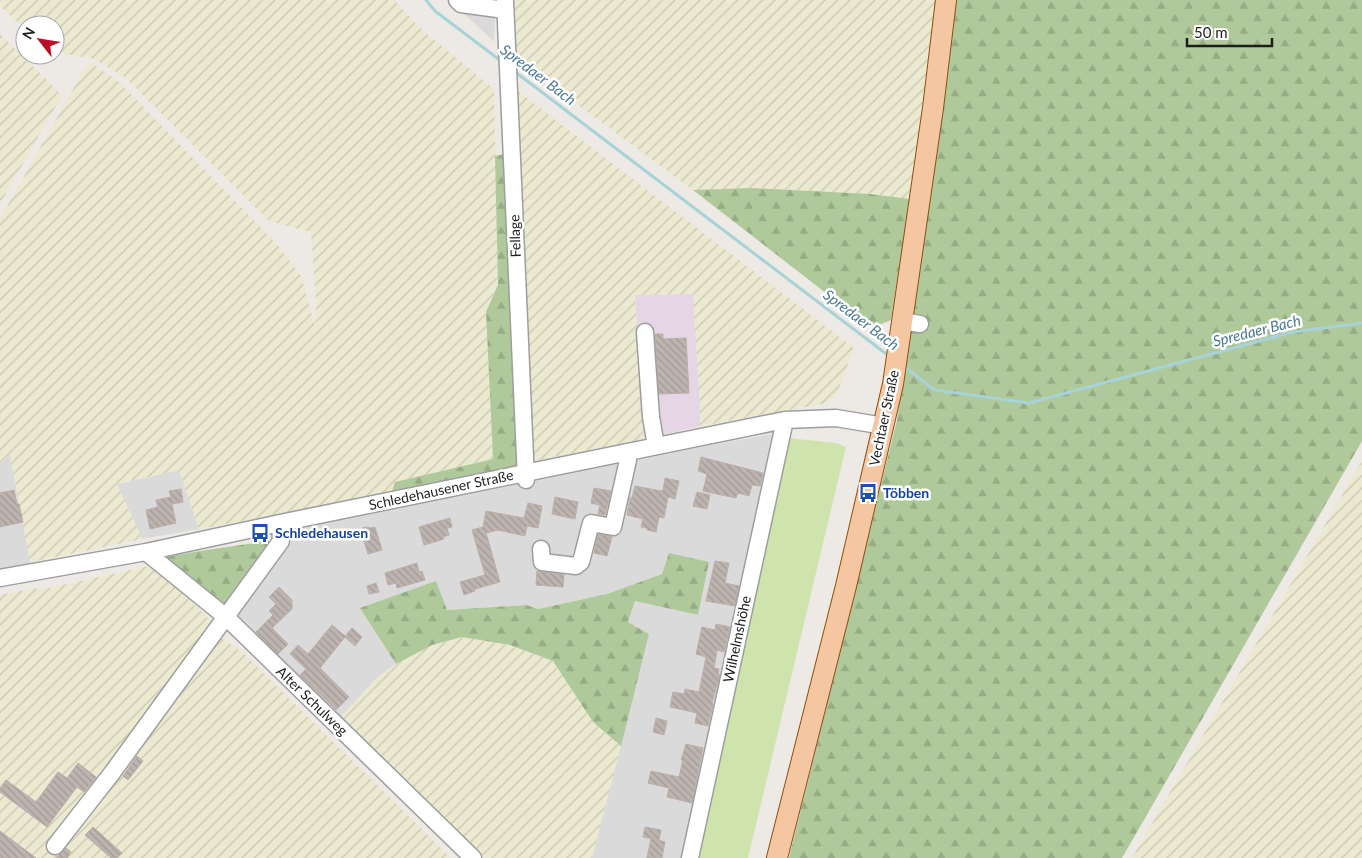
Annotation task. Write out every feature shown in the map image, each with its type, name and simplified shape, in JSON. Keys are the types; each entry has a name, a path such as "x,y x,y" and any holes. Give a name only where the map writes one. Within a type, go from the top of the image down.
{"main road":[{"name":"Vechtaer Straße","path":"777,858 846,586 884,426 892,384 909,328 946,0"}],"street":[{"path":"457,0 461,4 505,5"},
{"name":"Fellage","path":"505,5 525,477"},
{"path":"645,332 651,417 656,446"},
{"name":"Schledehausener Straße","path":"0,578 146,552 280,523 525,477 627,452 784,420 836,418 884,426"},
{"name":"Wilhelmshöhe","path":"690,858 784,420"},
{"path":"541,549 542,562 576,566 581,562 592,523 613,527 628,460 627,452"},
{"path":"55,846 112,773 281,541 280,523"},
{"name":"Alter Schulweg","path":"146,552 226,617 473,858"}],"shaded area":[{"path":"0,0 394,0 421,29 494,89 498,285 486,312 493,459 395,482 391,494 199,529 179,470 117,484 142,539 30,562 10,455 0,464 0,219 85,68 91,63 118,81 277,244 301,276 315,326 316,304 311,232 269,221 126,78 94,59 65,54 65,15 15,15 15,20 0,6"},
{"path":"450,0 496,0 494,42"},
{"path":"515,0 936,0 910,199 870,194 751,188 693,190 516,59"},
{"path":"0,34 15,49 15,65 32,65 62,95 0,204"},
{"path":"515,89 854,348 837,394 827,403 701,426 693,294 635,295 644,439 538,460 529,447"},
{"path":"694,294 701,426 644,439 635,295"},
{"path":"789,431 697,858 592,858 649,634 628,622 635,601 698,615 709,562 662,574 607,594 538,609 526,605 447,610 361,609 396,664 378,677 337,721 229,618 294,530"},
{"path":"10,454 31,565 0,571 0,464"},
{"path":"1362,461 1362,858 1132,858"},
{"path":"180,470 199,529 142,539 117,484"},
{"path":"153,565 214,624 146,737 221,638 242,652 451,858 0,858 0,595 29,589 49,588"},
{"path":"462,637 510,645 553,661 593,722 621,746 592,858 485,858 341,717 378,677 396,664 432,645"}],"green space":[{"path":"956,0 1362,0 1362,441 1122,858 789,858 897,420"},
{"path":"505,154 519,467 391,494 395,482 493,459 486,312 498,285 495,156"},
{"path":"751,188 870,194 910,199 891,320 871,328 693,190"},
{"path":"788,438 836,443 846,447 748,858 697,858"},
{"path":"274,540 223,612 169,564 167,557 194,552"},
{"path":"669,553 709,562 698,615 635,601 628,622 649,634 621,746 593,722 553,661 510,645 462,637 432,645 396,664 360,608 436,581 447,610 526,605 538,609 607,594 662,574"}],"building":[{"path":"655,334 663,334 663,339 686,338 689,393 659,394"},
{"path":"701,457 763,473 760,486 752,485 749,496 738,493 736,498 703,491 707,474 698,471"},
{"path":"665,478 679,481 675,499 668,497 664,518 659,517 656,532 647,530 647,528 641,527 643,519 627,515 630,498 632,498 635,486 663,490"},
{"path":"594,488 611,491 605,515 598,514 600,505 591,503"},
{"path":"181,489 183,502 172,504 176,523 150,529 146,510 158,507 156,500 171,497 169,491"},
{"path":"14,490 23,522 0,527 0,493"},
{"path":"697,492 710,495 707,509 693,506"},
{"path":"555,497 578,502 575,519 552,514"},
{"path":"528,503 542,506 538,528 527,526 525,536 498,530 486,533 500,582 475,589 475,591 464,595 460,582 485,575 472,530 483,527 486,511 524,518"},
{"path":"450,518 452,527 447,528 449,535 443,537 444,539 424,545 419,527"},
{"path":"375,527 382,550 368,554 362,535 362,528"},
{"path":"598,534 612,537 607,556 594,553"},
{"path":"715,561 729,563 725,583 739,586 735,606 706,601"},
{"path":"417,563 419,572 422,571 425,580 397,588 396,583 388,585 385,573"},
{"path":"537,571 564,575 563,587 536,585"},
{"path":"376,583 379,592 369,594 367,586"},
{"path":"279,587 292,600 292,609 272,628 288,644 278,654 256,632 273,615 269,611 276,604 269,597"},
{"path":"716,624 730,627 724,652 717,650 714,668 719,669 718,674 720,675 708,726 695,723 697,713 670,707 673,692 684,694 685,689 699,692 706,657 696,654 702,627 715,630"},
{"path":"332,625 345,636 352,628 362,637 355,646 345,637 320,668 349,697 336,710 300,675 306,669 290,654 298,645 308,654"},
{"path":"656,718 667,721 664,735 653,732"},
{"path":"686,744 703,748 692,803 667,797 669,788 648,783 651,771 679,777 683,760 681,760"},
{"path":"137,756 143,761 128,780 123,776"},
{"path":"78,763 96,777 84,792 77,787 47,827 0,792 6,780 36,802 58,772 67,778"},
{"path":"93,827 122,853 117,858 111,858 85,835"},
{"path":"645,827 661,830 659,840 643,837"},
{"path":"0,831 36,858 0,858"},
{"path":"651,838 665,842 662,858 647,858"},
{"path":"66,848 71,852 67,858 56,858"}],"waterway":[{"name":"Spredaer Bach","path":"426,0 435,11 501,61"},
{"name":"Spredaer Bach","path":"514,71 889,356"},
{"name":"Spredaer Bach","path":"902,365 935,390 1029,403 1293,332 1362,323"}],"place":[{"name":"Többen","path":"868,493"},
{"name":"Schledehausen","path":"260,533"}]}
